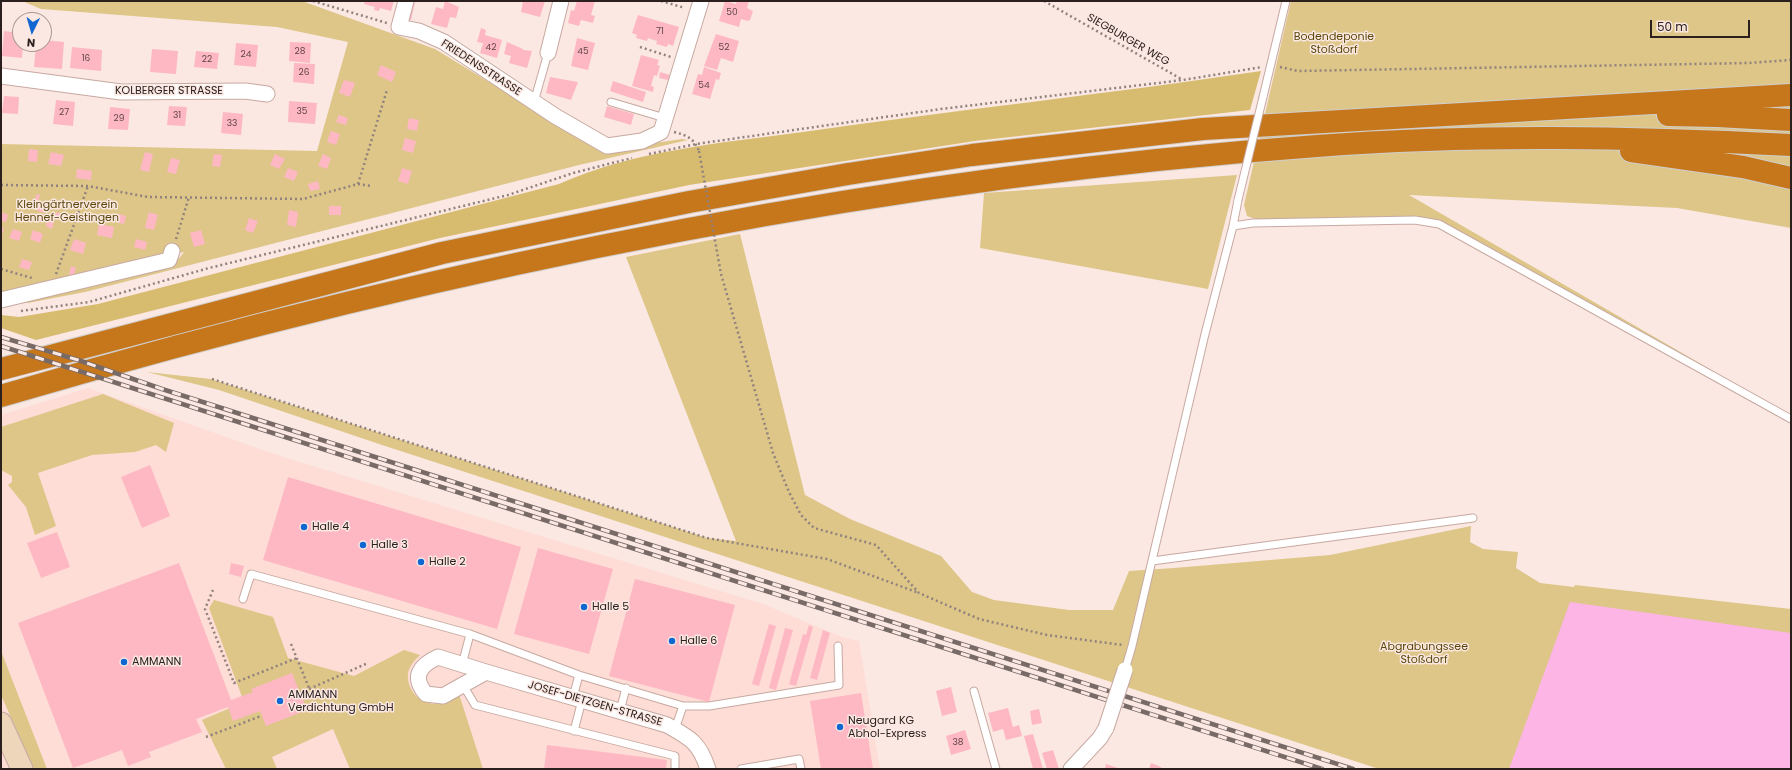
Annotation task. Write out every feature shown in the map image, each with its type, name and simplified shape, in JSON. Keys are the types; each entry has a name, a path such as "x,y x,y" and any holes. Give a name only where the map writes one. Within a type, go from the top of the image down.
{"highway":[{"path":"1,369 442,253 689,202 848,174 972,155 1203,129 1791,95"},
{"path":"1480,113 1717,116 1791,120"},
{"path":"1536,139 1691,159 1743,167 1791,178"},
{"path":"1,396 237,330 372,296 572,251 836,202 979,181 1148,161 1319,146 1434,140 1639,139 1791,145"}],"main road":[{"path":"1,723 22,769"}],"street":[{"path":"399,27 406,1"},
{"path":"548,53 561,1"},
{"path":"663,125 699,6"},
{"name":"FRIEDENSSTRASSE","path":"399,27 419,31 444,42 534,102 607,146 644,148 663,125"},
{"name":"KOLBERGER STRASSE","path":"1,76 121,92 245,91 267,94"},
{"path":"1,300 169,260 172,251"},
{"name":"JOSEF-DIETZGEN-STRASSE","path":"486,672 443,696 426,694 420,688 418,680 421,668 429,661 438,657 667,725 692,739 704,756 708,769"},
{"path":"1071,769 1100,738 1106,728 1125,670"}],"lane":[{"path":"1125,670 1132,646 1205,334 1272,65 1286,1"},
{"path":"534,102 548,53"},
{"path":"611,102 663,125"},
{"path":"1233,226 1253,223 1415,220 1439,224 1791,419"},
{"path":"1152,561 1473,518"},
{"path":"244,599 251,574 470,634 579,675 683,706 709,706 839,685 838,646"},
{"path":"462,665 470,634"},
{"path":"574,731 579,675"},
{"path":"463,685 475,705 675,756 675,769"},
{"path":"620,711 626,688"},
{"path":"974,691 996,769"},
{"path":"675,729 683,706"},
{"path":"741,769 767,767 799,760 801,769"}],"path":[{"path":"313,1 399,27"},
{"path":"661,1 699,6"},
{"name":"SIEGBURGER WEG","path":"1044,1 1183,80"},
{"path":"640,47 683,61"},
{"path":"644,148 696,144 941,109 1183,80 1272,65 1298,71 1740,63 1791,60"},
{"path":"358,184 387,90"},
{"path":"663,125 674,132 689,136 696,144 699,151 721,274 774,453 801,515 814,528 876,545 918,593"},
{"path":"19,311 89,302 209,268 508,195 573,173 638,157"},
{"path":"1,185 88,186 148,197 303,199 358,184 372,186"},
{"path":"54,280 88,186"},
{"path":"172,251 189,197"},
{"path":"1,268 38,280"},
{"path":"212,379 707,538 827,559 918,593 979,619 1047,636 1132,646"},
{"path":"213,590 205,609 234,683 297,658"},
{"path":"291,644 310,688"},
{"path":"300,693 368,663"},
{"path":"206,737 262,716"}],"shaded area":[{"path":"1261,71 1250,110 975,141 689,185 440,238 36,340 1,328 1,315 19,317 98,304 559,184 588,172 618,163 679,149"},
{"path":"88,388 277,455 763,604 842,637 859,641 880,769 1,769 1,415"},
{"path":"1570,602 1791,633 1791,769 1509,769"}],"green space":[{"name":"Kleingärtnerverein Hennef-Geistingen","path":"22,1 302,1 435,49 602,151 682,139 688,140 579,165 85,292 28,303 16,298 176,262 184,252 1,294 1,144 317,151 348,42 277,27 41,9"},
{"name":"Bodendeponie Stoßdorf","path":"1291,1 1791,1 1791,228 1677,208 1409,195 1791,416 1438,226 1415,222 1258,220 1247,216 1244,205"},
{"path":"1237,175 1208,289 980,248 984,193"},
{"name":"Abgrabungssee Stoßdorf","path":"740,234 805,495 850,519 941,556 972,592 994,600 1069,610 1113,610 1129,571 1330,555 1471,526 1470,542 1483,549 1518,552 1516,568 1540,583 1574,587 1575,585 1791,609 1791,769 1379,769 382,445 219,390 147,372 211,379 707,538 736,541 626,257"},
{"path":"103,394 174,423 166,452 156,445 135,452 92,455 38,473 56,526 35,535 26,507 8,485 12,482 12,476 1,470 1,427"},
{"path":"214,600 273,617 288,658 354,676 404,650 420,655 411,665 409,670 409,685 415,695 425,702 430,703 439,704 459,694 483,769 350,769 333,729 272,757 277,769 226,769 202,720 244,702 209,608"},
{"path":"1,651 47,769 34,769 1,695"}],"building":[{"path":"365,1 394,1 391,11 380,8 379,11 374,10 375,7 364,4"},
{"path":"410,1 415,2 411,20 405,18"},
{"path":"445,1 459,7 456,18 450,17 447,28 431,24 436,7 443,9"},
{"path":"523,1 545,1 540,17 521,12"},
{"path":"577,1 595,1 591,15 595,16 593,23 581,20 579,26 568,23 571,10 574,11"},
{"path":"725,1 736,4 737,1 749,1 747,8 753,11 750,20 748,21 741,19 739,27 719,21"},
{"path":"638,15 679,27 673,46 668,44 667,47 656,44 657,41 648,38 647,41 636,38 637,35 632,33"},
{"path":"481,28 486,30 485,35 502,40 497,58 480,53 483,43 477,42"},
{"path":"4,31 12,32 12,52 22,52 22,58 2,56"},
{"path":"716,34 739,41 733,62 721,58 717,70 704,66"},
{"path":"577,38 595,43 588,70 571,66"},
{"path":"52,41 64,42 62,69 34,67 35,52 52,52"},
{"path":"290,42 311,43 310,63 289,61"},
{"path":"507,42 523,50 532,51 527,68 509,63 511,56 504,54"},
{"path":"236,43 258,45 256,67 234,65"},
{"path":"72,47 102,50 101,71 70,68"},
{"path":"152,49 178,51 176,74 150,72"},
{"path":"196,51 219,53 217,69 194,67"},
{"path":"641,55 659,60 657,65 660,66 657,76 654,75 651,86 654,87 653,92 632,86"},
{"path":"294,63 315,64 314,84 293,82"},
{"path":"381,65 396,72 392,82 377,75"},
{"path":"704,67 721,73 719,80 716,79 710,99 692,94 698,74 702,75"},
{"path":"660,72 670,75 668,80 659,78"},
{"path":"550,77 578,82 571,100 546,93"},
{"path":"344,80 355,83 350,97 339,93"},
{"path":"613,81 646,92 643,102 610,91"},
{"path":"4,96 19,97 18,114 2,113"},
{"path":"56,100 75,102 73,126 53,124"},
{"path":"289,101 317,103 315,124 288,122"},
{"path":"169,106 187,107 185,126 167,125"},
{"path":"607,106 634,114 631,125 604,117"},
{"path":"110,107 130,109 128,130 108,129"},
{"path":"223,112 243,114 241,135 221,133"},
{"path":"339,115 348,118 346,125 336,122"},
{"path":"409,118 419,120 417,131 407,129"},
{"path":"331,131 340,134 336,145 327,142"},
{"path":"405,138 416,141 413,153 402,150"},
{"path":"29,149 38,150 37,162 28,161"},
{"path":"51,152 64,155 61,166 48,164"},
{"path":"145,152 153,154 149,172 140,170"},
{"path":"214,154 222,155 220,167 212,166"},
{"path":"275,154 285,159 279,169 270,165"},
{"path":"323,154 331,158 327,169 318,166"},
{"path":"171,158 180,160 176,174 167,172"},
{"path":"288,168 298,172 294,181 284,177"},
{"path":"402,168 412,171 408,184 398,181"},
{"path":"77,169 92,171 91,180 76,178"},
{"path":"318,181 320,189 310,191 308,184"},
{"path":"37,194 40,195 37,204 34,202"},
{"path":"39,203 47,206 44,213 36,210"},
{"path":"329,206 341,206 341,215 329,215"},
{"path":"289,210 298,212 296,227 287,225"},
{"path":"1,212 8,215 6,222 1,221"},
{"path":"56,212 67,216 65,220 55,217"},
{"path":"149,212 158,215 154,230 145,228"},
{"path":"37,214 44,216 42,222 35,219"},
{"path":"118,214 126,216 124,224 116,222"},
{"path":"249,218 258,221 253,233 245,230"},
{"path":"48,219 54,221 52,229 46,226"},
{"path":"99,224 114,227 112,238 97,235"},
{"path":"1,227 4,228 1,237"},
{"path":"13,229 22,232 19,241 9,238"},
{"path":"33,230 43,234 40,243 30,239"},
{"path":"201,230 205,244 194,247 190,233"},
{"path":"74,239 86,243 83,254 70,250"},
{"path":"136,239 147,242 145,250 134,247"},
{"path":"22,259 32,262 29,270 19,267"},
{"path":"71,266 76,268 74,275 69,274"},
{"path":"150,465 170,516 142,528 121,477"},
{"path":"288,477 521,547 497,629 263,560"},
{"path":"57,532 70,567 41,578 27,543"},
{"path":"538,548 613,569 589,654 514,634"},
{"name":"AMMANN","path":"179,563 231,700 253,692 251,689 292,673 307,710 266,726 260,711 233,721 228,707 196,719 202,732 149,752 151,757 128,766 122,750 73,768 18,623"},
{"path":"231,563 244,566 241,577 229,574"},
{"name":"Halle 6","path":"635,579 735,605 709,702 609,676"},
{"path":"769,624 776,626 759,686 752,684"},
{"path":"809,625 813,627 796,686 789,684 803,634 806,635"},
{"path":"785,628 793,630 776,690 769,688"},
{"path":"823,630 830,633 817,680 810,678"},
{"path":"951,687 957,712 942,716 936,691"},
{"name":"Neugard KG Abhol-Express","path":"861,693 873,769 821,769 810,701"},
{"path":"1008,708 1013,727 1019,725 1022,736 1006,740 1003,729 993,732 988,713"},
{"path":"1039,709 1042,723 1032,725 1030,711"},
{"path":"965,730 971,749 951,755 946,736"},
{"path":"1033,734 1043,769 1033,769 1024,736"},
{"path":"547,745 667,760 666,769 544,769"},
{"path":"1053,750 1059,769 1047,769 1042,753"},
{"path":"1151,763 1159,766 1163,769 1149,769"},
{"path":"1106,764 1121,769 1105,769"}],"railway":[{"path":"1,337 78,360 162,389 1353,769"},
{"path":"1,346 1322,769"}],"place":[{"name":"Halle 4","path":"304,527"},
{"name":"Halle 3","path":"363,545"},
{"name":"Halle 2","path":"421,562"},
{"name":"Halle 5","path":"584,607"},
{"name":"Halle 6","path":"672,641"},
{"name":"AMMANN","path":"124,662"},
{"name":"AMMANN Verdichtung GmbH","path":"280,701"},
{"name":"Neugard KG Abhol-Express","path":"840,727"}]}
